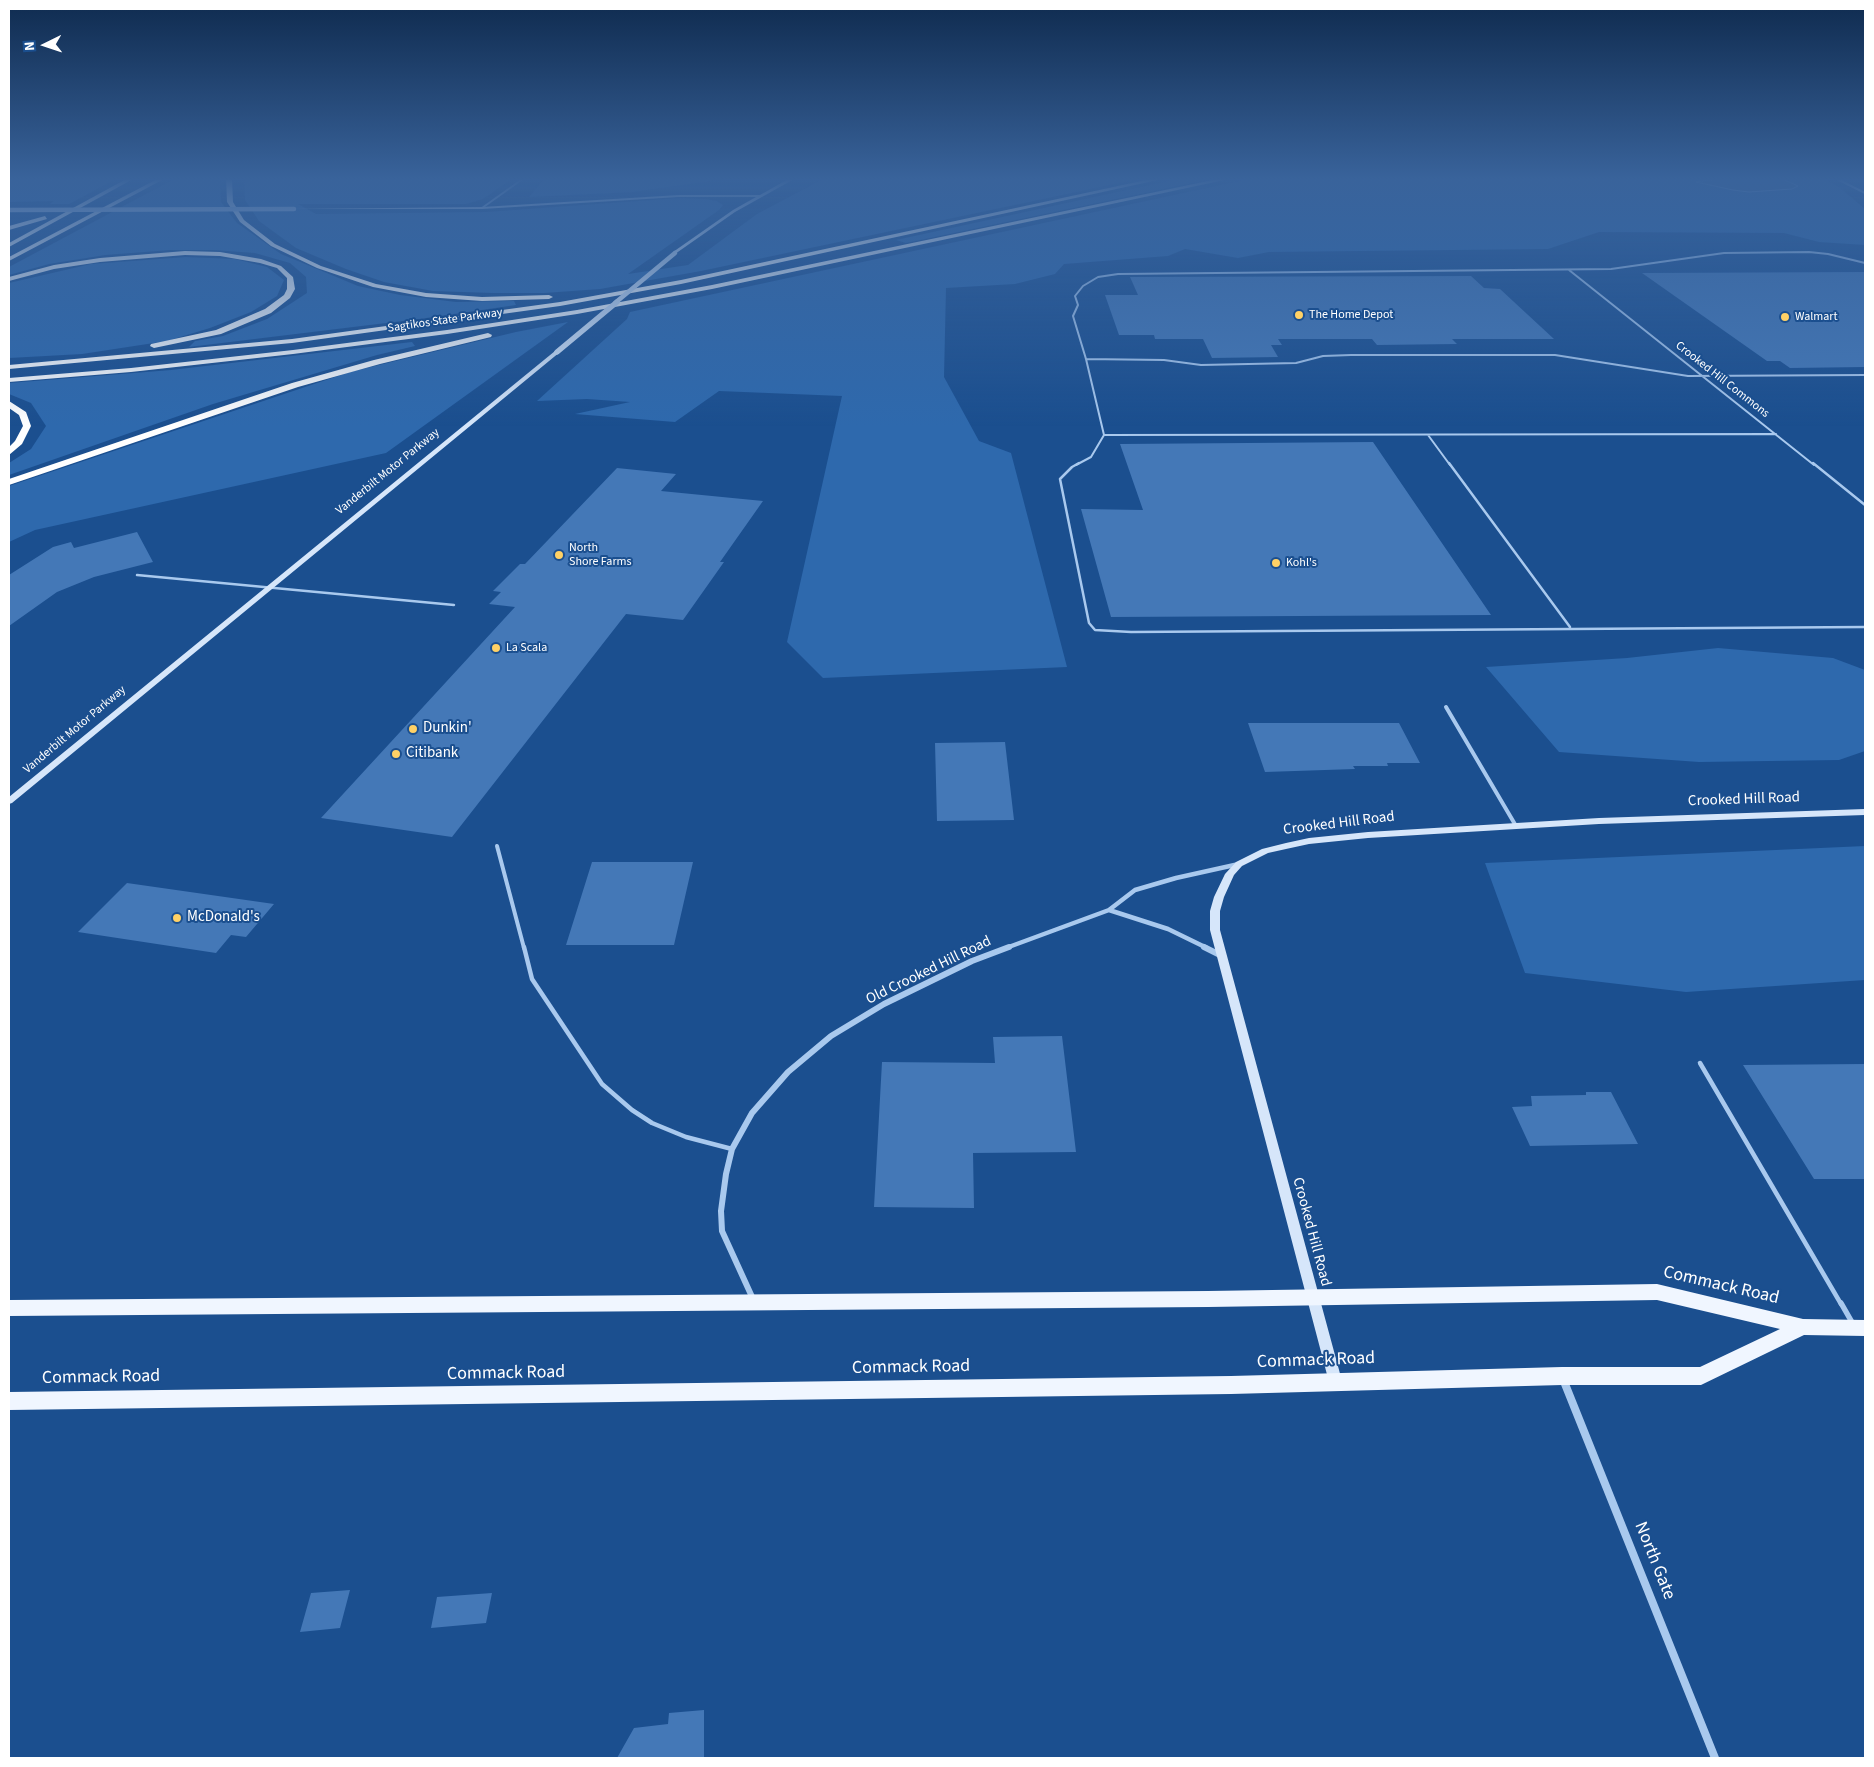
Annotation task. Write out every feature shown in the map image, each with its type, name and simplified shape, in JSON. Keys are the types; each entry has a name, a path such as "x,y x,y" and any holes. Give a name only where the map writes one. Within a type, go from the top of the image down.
{"highway":[{"path":"9,279 54,267 97,260"},
{"path":"9,364 129,351 204,336 237,325 268,310 287,296 291,289 292,282 286,272 270,263 258,260"},
{"path":"303,260 375,286 426,295 503,299 545,298 681,282"},
{"name":"Sagtikos State Parkway","path":"9,368 174,354 374,331 524,310 681,282 781,260"},
{"name":"Sagtikos State Parkway","path":"9,380 204,362 437,334 631,303 840,260"},
{"path":"9,482 295,385 377,362 501,332 700,294 776,274"},
{"path":"9,404 23,414 27,426 19,442 9,452"}],"main road":[{"name":"Vanderbilt Motor Parkway","path":"9,801 267,587 667,260"},
{"name":"Crooked Hill Road","path":"1335,1381 1215,930 1215,911 1224,884 1238,864 1265,851 1309,841 1516,826 1865,812"},
{"name":"Commack Road","path":"9,1308 1208,1300 1311,1296 1657,1292 1803,1327 1860,1328"},
{"name":"Commack Road","path":"9,1400 1231,1385 1562,1376 1701,1376 1803,1327"}],"street":[{"name":"Old Crooked Hill Road","path":"755,1302 722,1231 722,1194 732,1149 752,1113 768,1093 806,1054 831,1036 884,1004 943,974 1004,948 1109,910 1134,890 1238,864"},
{"path":"1109,910 1168,929 1222,956"},
{"name":"North Gate","path":"1562,1376 1716,1758"}],"lane":[{"path":"1671,260 1611,269 1530,271 1118,274 1098,277 1083,286 1075,296 1078,306 1073,316 1086,359 1104,435 1091,457 1072,466 1060,480 1089,623 1095,630 1141,632 1570,627 1865,627"},
{"name":"Crooked Hill Commons","path":"1568,269 1865,504"},
{"path":"1086,359 1164,360 1201,365 1296,363 1323,356 1351,354 1555,355 1672,375 1865,374"},
{"path":"1104,435 1776,434"},
{"path":"1428,435 1570,627"},
{"path":"137,575 454,605"},
{"path":"1446,707 1516,826"},
{"path":"497,846 532,979 602,1084 632,1110 652,1122 686,1137 732,1149"},
{"path":"1700,1063 1860,1328"}],"shaded area":[{"path":"21,260 71,260 49,264 9,275 9,267"},
{"path":"139,260 241,260 267,267 284,280 277,296 251,312 210,328 167,341 82,354 9,358 9,283 91,264"},
{"path":"281,260 297,260 358,286 400,295 456,302 514,301 516,305 419,319 189,347 195,341 223,336 267,319 307,293 306,277 290,263"},
{"path":"326,260 647,260 628,274 688,265 694,260 751,260 600,289 544,293 433,291 384,282"},
{"path":"870,260 1110,260 1064,264 1055,274 1015,284 946,288 944,377 979,441 1011,453 1067,667 823,678 787,642 842,396 719,391 675,422 575,414 630,402 587,399 537,401 627,319 630,312"},
{"path":"568,322 386,453 35,530 9,542 9,486 350,372 516,332"},
{"path":"412,342 415,346 377,355 213,404 9,475 9,463 31,449 46,426 31,403 9,394 9,383 171,370"},
{"path":"1718,648 1833,658 1865,670 1865,751 1839,760 1699,762 1559,752 1486,667 1627,658"},
{"path":"1865,846 1865,980 1686,992 1525,973 1485,863"}],"building":[{"name":"Walmart","path":"1865,272 1865,367 1790,368 1780,361 1767,361 1642,273"},
{"name":"The Home Depot","path":"1471,276 1484,288 1500,289 1554,339 1452,339 1457,344 1377,345 1372,339 1278,339 1282,345 1271,345 1278,357 1212,358 1203,339 1155,339 1154,335 1119,335 1105,295 1138,295 1130,277"},
{"name":"Kohl's","path":"1373,442 1491,615 1111,617 1081,509 1143,510 1120,444"},
{"path":"617,468 676,474 661,491 763,501 720,562 724,562 683,620 626,614 452,837 321,818 515,607 489,604 501,592 493,591 520,564 525,564"},
{"path":"137,532 153,562 94,577 57,592 9,626 9,575 53,547 71,542 74,548"},
{"path":"1248,723 1399,723 1420,763 1387,763 1388,766 1353,766 1355,769 1265,772"},
{"path":"1005,742 1014,820 937,821 935,743"},
{"path":"592,862 693,862 674,945 566,945"},
{"name":"McDonald's","path":"127,883 274,904 246,937 231,935 216,953 78,932"},
{"path":"1062,1036 1076,1152 973,1153 974,1208 874,1207 882,1062 995,1063 993,1037"},
{"path":"1865,1064 1865,1179 1814,1179 1743,1065"},
{"path":"1586,1092 1611,1092 1638,1144 1530,1146 1512,1107 1532,1106 1531,1096 1586,1095"},
{"path":"350,1590 340,1628 300,1632 311,1593"},
{"path":"492,1593 486,1623 431,1628 437,1597"},
{"path":"704,1710 704,1758 617,1758 634,1728 668,1724 669,1713"}],"place":[{"name":"The Home Depot","path":"1299,315"},
{"name":"Walmart","path":"1785,317"},
{"name":"North Shore Farms","path":"559,555"},
{"name":"Kohl's","path":"1276,563"},
{"name":"La Scala","path":"496,648"},
{"name":"Dunkin'","path":"413,729"},
{"name":"Citibank","path":"396,754"},
{"name":"McDonald's","path":"177,918"}]}
